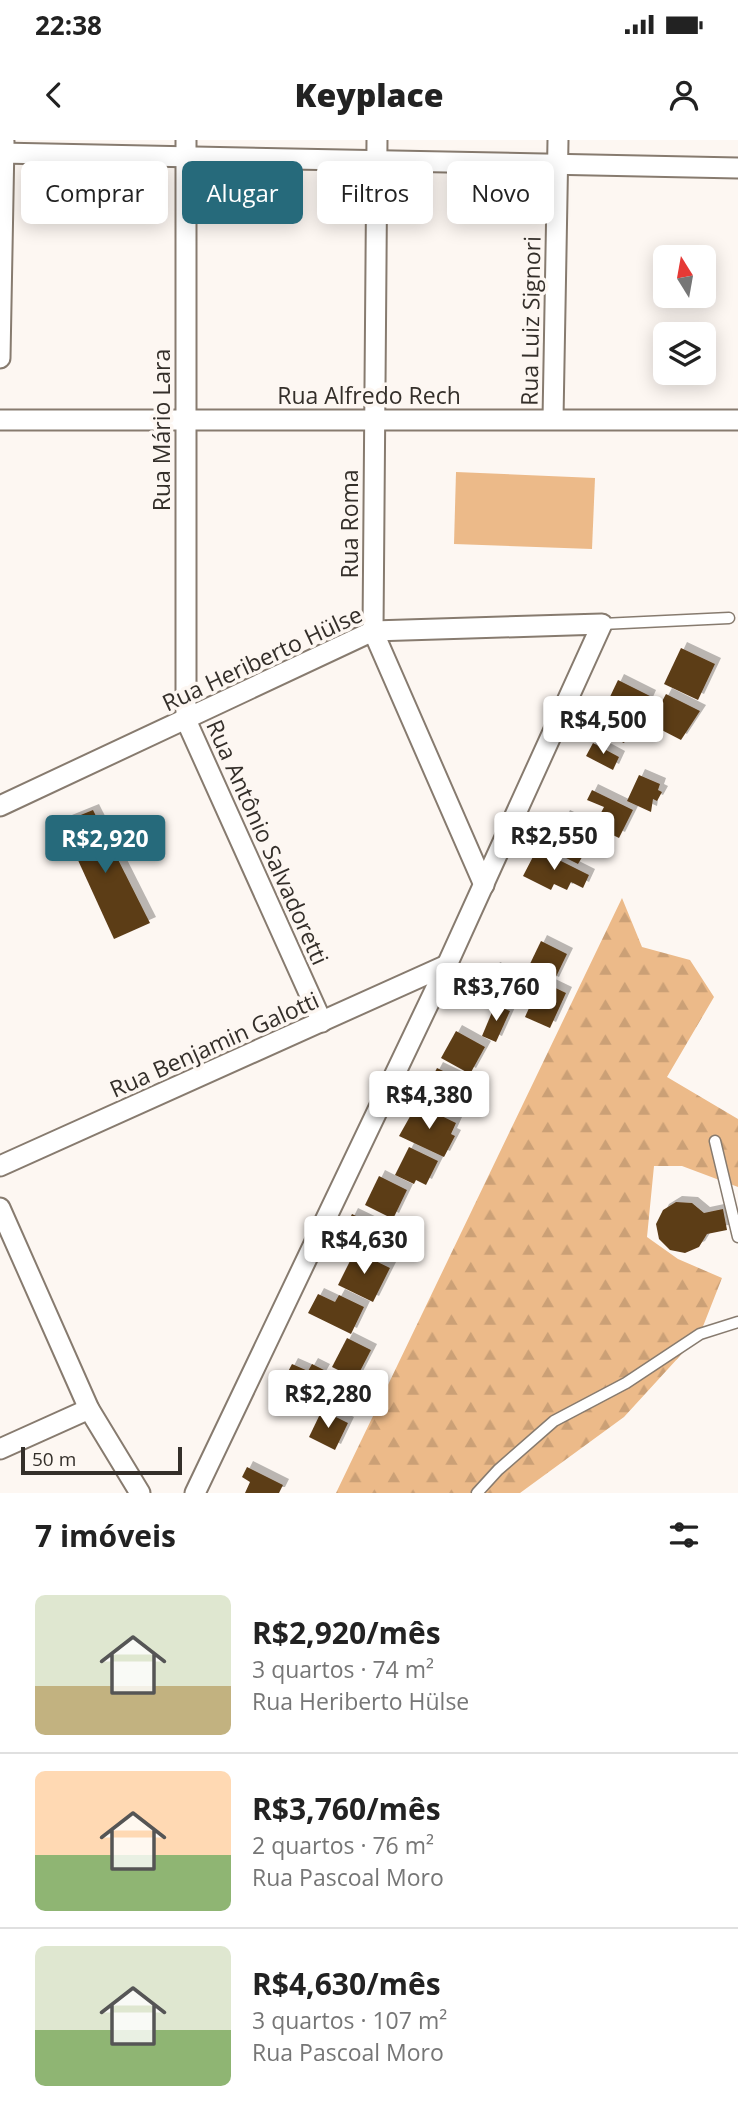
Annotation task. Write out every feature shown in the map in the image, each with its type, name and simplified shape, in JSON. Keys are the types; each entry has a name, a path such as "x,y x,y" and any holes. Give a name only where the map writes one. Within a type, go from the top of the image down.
{"street":[{"name":"Rua Roma","path":"376,161 377,140"},
{"name":"Rua Luiz Signori","path":"553,419 558,140"},
{"path":"0,358 3,148 186,148 376,161"},
{"name":"Rua Mário Lara","path":"186,148 186,720"},
{"path":"433,162 738,168"},
{"name":"Rua Roma","path":"376,224 373,631 484,885"},
{"name":"Rua Alfredo Rech","path":"0,420 738,420"},
{"path":"195,1493 447,965 602,624"},
{"name":"Rua Heriberto Hülse","path":"0,806 373,631 602,624"},
{"name":"Rua Antônio Salvadoretti","path":"186,720 322,1022"},
{"name":"Rua Benjamin Galotti","path":"0,1166 447,965"},
{"path":"0,1208 89,1409 139,1493"},
{"path":"0,1449 89,1409"}],"lane":[{"path":"602,624 729,618"},
{"path":"715,1141 738,1237"},
{"path":"477,1493 498,1470 554,1421 626,1383 700,1334 738,1322"}],"green space":[{"path":"456,472 595,478 592,549 454,544"},
{"path":"622,898 642,947 690,960 714,997 667,1077 738,1119 738,1187 682,1166 654,1166 647,1237 678,1259 722,1278 700,1334 624,1417 520,1493 336,1493"}],"building":[{"path":"681,648 715,664 698,700 664,684"},
{"path":"618,680 650,696 640,719 607,703"},
{"path":"666,694 700,711 681,740 650,724"},
{"path":"603,706 635,722 624,743 613,738 610,744 590,733"},
{"path":"593,743 619,757 613,770 586,756"},
{"path":"639,775 660,784 658,790 662,792 657,801 653,799 651,812 627,801"},
{"path":"592,790 633,810 619,838 594,826 604,807 587,800"},
{"path":"93,810 150,923 114,939 61,823"},
{"path":"564,816 597,832 578,864 536,843 548,819 560,825"},
{"path":"537,849 589,875 583,888 571,882 567,890 554,884 551,890 523,876"},
{"path":"541,941 567,954 553,983 527,970"},
{"path":"494,968 528,984 523,994 512,989 505,1005 482,994"},
{"path":"541,981 566,993 550,1028 525,1017"},
{"path":"495,1005 510,1011 496,1042 482,1036"},
{"path":"456,1031 485,1047 470,1074 441,1058"},
{"path":"437,1068 472,1085 460,1110 424,1093"},
{"path":"417,1104 456,1123 451,1134 455,1136 444,1157 399,1136"},
{"path":"409,1147 438,1161 426,1185 416,1180 414,1184 395,1175"},
{"path":"379,1176 407,1190 393,1219 365,1205"},
{"path":"676,1202 692,1203 704,1213 723,1209 727,1230 707,1234 699,1247 685,1253 670,1250 659,1239 656,1224 663,1210"},
{"path":"352,1214 381,1228 377,1237 382,1239 373,1257 339,1240"},
{"path":"355,1251 390,1268 373,1302 338,1285"},
{"path":"318,1294 335,1302 339,1295 364,1307 351,1334 308,1313"},
{"path":"347,1338 371,1350 356,1379 332,1367"},
{"path":"292,1364 308,1371 312,1364 324,1370 320,1377 332,1383 320,1407 280,1387"},
{"path":"322,1410 348,1423 335,1450 309,1437"},
{"path":"247,1467 283,1485 279,1493 245,1493 250,1482 242,1477"}]}
